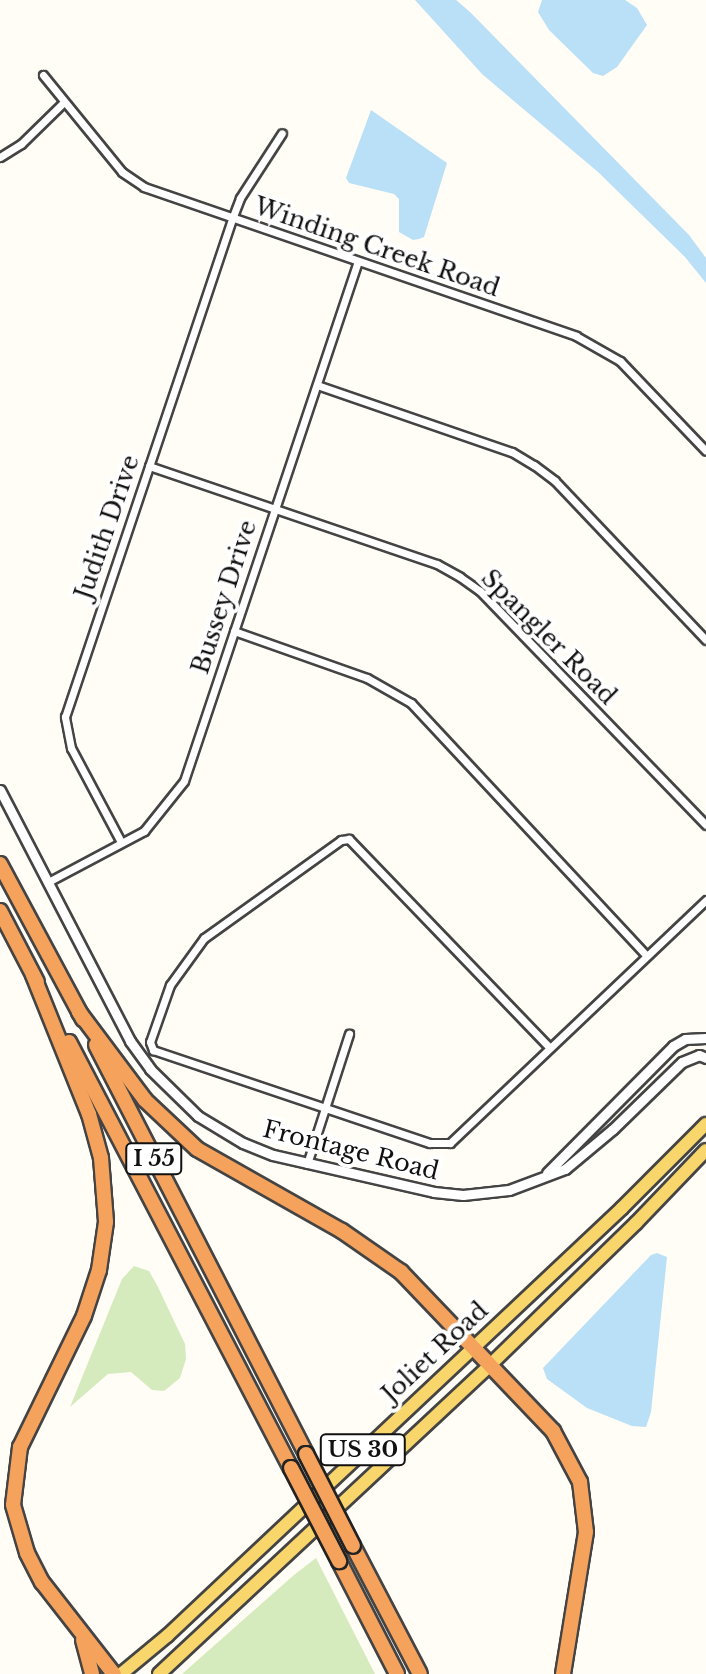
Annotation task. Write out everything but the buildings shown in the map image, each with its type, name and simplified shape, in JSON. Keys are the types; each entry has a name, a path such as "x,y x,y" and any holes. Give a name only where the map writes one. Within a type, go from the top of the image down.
{"highway":[{"name":"I 55","path":"0,864 420,1674"},
{"name":"I 55","path":"0,911 397,1674"},
{"path":"33,975 89,1114 104,1180 106,1222 99,1270 84,1316 20,1447 13,1505 32,1562 82,1636 114,1674"},
{"path":"79,1012 145,1100 197,1149 374,1252 426,1295 489,1366 553,1431 580,1482 585,1505 585,1550 563,1674"},
{"path":"82,1636 92,1674"}],"main road":[{"name":"Joliet Road","path":"121,1674 167,1636 706,1124"},
{"name":"Joliet Road","path":"159,1674 489,1366 706,1150"}],"street":[{"name":"Winding Creek Road","path":"43,75 122,172 166,197 576,336 602,348 620,361 706,451"},
{"path":"0,157 21,144 64,102"},
{"name":"Judith Drive","path":"121,842 71,748 65,717 232,219 240,198 282,133"},
{"name":"Bussey Drive","path":"48,882 144,831 184,781 358,261"},
{"path":"317,385 512,452 534,465 555,481 706,640"},
{"name":"Spangler Road","path":"149,466 437,564 480,591 706,825"},
{"path":"234,631 367,678 411,703 646,955"},
{"name":"Frontage Road","path":"0,790 130,1041 158,1078 198,1116 243,1143 307,1164 434,1192 463,1195 509,1190 547,1173 565,1169 682,1062 699,1055 706,1058"},
{"path":"549,1047 349,839 341,840 204,938 170,985 150,1042 153,1050 443,1144 450,1143 706,900"},
{"path":"307,1164 349,1034"},
{"name":"Frontage Road","path":"547,1173 673,1046 685,1039 706,1038"}],"green space":[{"path":"134,1266 149,1271 185,1344 186,1359 180,1378 164,1391 152,1390 131,1372 108,1374 70,1407 122,1279"},
{"path":"316,1558 375,1674 182,1674 294,1575"}],"water":[{"path":"415,0 456,0 470,12 689,235 706,258 706,283 685,257 598,172 482,74"},
{"path":"542,0 625,0 637,8 647,25 617,67 603,76 593,73 549,30 538,12"},
{"path":"371,110 447,163 424,237 419,239 413,240 399,232 399,199 394,194 349,183 346,178"},
{"path":"657,1253 667,1257 651,1412 646,1427 632,1426 587,1408 547,1379 543,1368 651,1255"}]}
